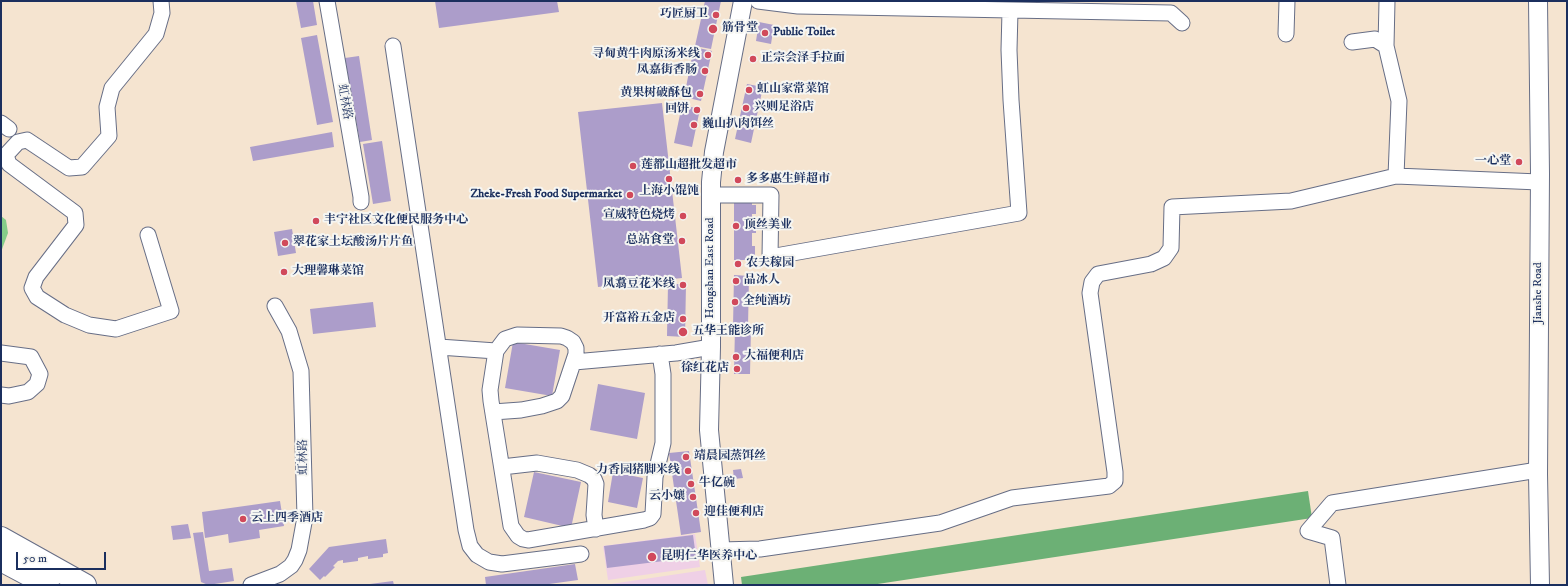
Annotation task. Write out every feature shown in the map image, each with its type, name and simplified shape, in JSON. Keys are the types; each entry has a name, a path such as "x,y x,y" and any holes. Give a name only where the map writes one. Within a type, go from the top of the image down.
{"main road":[{"path":"1,538 85,585"},
{"path":"1,560 48,585"}],"street":[{"path":"148,235 171,311 116,329 89,324 65,315 37,296 32,288 36,277 76,225 75,213 9,164 6,155 18,142 27,140 69,168 82,167 109,136 107,108 112,88 156,34 162,13 161,1"},
{"name":"虹林路","path":"327,1 361,202"},
{"name":"Hongshan East Road","path":"724,585 709,436 711,347 710,195 714,152 743,1"},
{"path":"758,1 798,6 1003,7 1171,14 1182,23"},
{"path":"1286,34 1287,1"},
{"path":"1387,1 1386,46 1399,101 1396,176"},
{"name":"Jianshe Road","path":"1538,1 1540,182 1538,470 1540,585"},
{"name":"Jianshe Road","path":"1550,1 1551,174 1549,474 1552,585"},
{"path":"710,195 771,195 770,257 1019,213 1009,50 1003,7"},
{"path":"1352,42 1375,39 1386,46"},
{"path":"393,46 440,347 466,530 470,546 477,555 489,562 502,564 581,554"},
{"path":"720,550 760,549 940,523 1012,498 1109,486 1115,481 1115,472 1090,293 1092,282 1098,274 1151,264 1164,258 1170,248 1172,207 1291,201 1396,176 1540,182"},
{"name":"虹林路","path":"251,585 280,574 295,560 302,538 305,518 301,371 289,331 275,306"},
{"path":"493,412 521,410 542,406 557,401 562,396 574,362 576,348 573,342 561,336 517,335 505,339 496,351 490,390 493,412 511,526 518,536 528,540 650,518 653,514 655,477 663,443 663,374 660,354"},
{"path":"440,347 496,351"},
{"path":"574,362 660,354 711,347"},
{"path":"1,353 31,357 40,374 37,384 28,392 9,396 1,395"},
{"path":"502,467 537,463 577,470 589,474 594,478 596,484 594,514 596,528"},
{"path":"1338,585 1332,538 1308,531 1332,503 1538,470"}],"shaded area":[{"name":"昆明仁华医养中心","path":"695,534 700,567 608,580 603,546"},
{"path":"705,570 708,585 604,585"}],"green space":[{"path":"1,216 6,220 8,233 1,252"},
{"path":"1308,491 1312,518 871,585 742,585 741,577"}],"building":[{"path":"296,1 313,1 317,25 301,28"},
{"path":"435,1 557,1 559,12 439,28"},
{"path":"705,1 721,1 711,49 695,46"},
{"name":"Public Toilet","path":"759,22 774,25 771,44 756,41"},
{"path":"317,35 333,122 317,125 301,38"},
{"path":"694,47 712,51 701,101 684,97"},
{"path":"359,56 372,140 360,142 345,58"},
{"path":"747,84 763,87 751,143 735,139"},
{"name":"Zheke-Fresh Food Supermarket","path":"662,103 682,278 598,287 578,112"},
{"path":"682,105 700,109 692,147 674,143"},
{"path":"332,132 334,147 253,161 250,147"},
{"path":"382,141 391,201 373,204 363,144"},
{"path":"734,200 752,200 752,205 756,205 756,214 752,214 752,225 756,225 756,233 752,233 752,246 755,246 755,255 752,255 752,260 734,260"},
{"name":"翠花家土坛酸汤片片鱼","path":"292,229 296,253 278,256 274,232"},
{"path":"734,275 749,276 748,327 751,327 750,374 734,374"},
{"path":"668,284 686,284 685,337 667,336"},
{"path":"373,302 376,327 313,334 310,309"},
{"path":"513,342 560,350 552,396 505,388"},
{"path":"598,384 645,393 637,439 590,430"},
{"path":"689,451 701,532 681,535 669,453"},
{"path":"741,469 743,478 734,479 733,470"},
{"path":"534,472 581,482 571,528 524,517"},
{"path":"613,472 643,478 637,508 608,502"},
{"name":"云上四季酒店","path":"280,501 284,526 259,530 260,538 229,543 228,534 205,538 202,512"},
{"path":"188,524 191,538 173,540 171,526"},
{"path":"203,532 209,571 232,568 234,581 208,585 201,582 193,533"},
{"name":"昆明仁华医养中心","path":"693,535 696,557 607,568 604,546"},
{"path":"386,539 388,553 383,554 383,557 368,559 368,556 358,558 358,561 343,563 343,560 338,561 333,566 335,567 320,580 309,569 329,547"},
{"path":"575,564 578,580 542,585 486,585 485,577"},
{"path":"393,581 394,585 370,585 370,584"}],"place":[{"name":"巧匠厨卫","path":"716,15"},
{"name":"筋骨堂","path":"713,29"},
{"name":"Public Toilet","path":"765,33"},
{"name":"寻甸黄牛肉原汤米线","path":"708,55"},
{"name":"正宗会泽手拉面","path":"753,59"},
{"name":"凤嘉街香肠","path":"705,71"},
{"name":"虹山家常菜馆","path":"749,90"},
{"name":"黄果树破酥包","path":"700,94"},
{"name":"兴则足浴店","path":"746,108"},
{"name":"回饼","path":"697,110"},
{"name":"巍山扒肉饵丝","path":"694,125"},
{"name":"一心堂","path":"1519,162"},
{"name":"莲都山超批发超市","path":"633,166"},
{"name":"上海小馄饨","path":"669,179"},
{"name":"多多惠生鲜超市","path":"738,180"},
{"name":"Zheke-Fresh Food Supermarket","path":"630,195"},
{"name":"宣威特色烧烤","path":"683,216"},
{"name":"丰宁社区文化便民服务中心","path":"316,221"},
{"name":"顶丝美业","path":"736,226"},
{"name":"总站食堂","path":"682,241"},
{"name":"翠花家土坛酸汤片片鱼","path":"285,243"},
{"name":"农夫稼园","path":"738,264"},
{"name":"大理馨琳菜馆","path":"284,272"},
{"name":"品冰人","path":"736,281"},
{"name":"凤翥豆花米线","path":"683,285"},
{"name":"全纯酒坊","path":"735,302"},
{"name":"开富裕五金店","path":"683,319"},
{"name":"五华王能诊所","path":"683,332"},
{"name":"大福便利店","path":"736,357"},
{"name":"徐红花店","path":"737,369"},
{"name":"靖晨园蒸饵丝","path":"686,457"},
{"name":"力香园猪脚米线","path":"688,471"},
{"name":"牛亿碗","path":"691,484"},
{"name":"云小孃","path":"693,497"},
{"name":"迎佳便利店","path":"696,513"},
{"name":"云上四季酒店","path":"243,519"},
{"name":"昆明仁华医养中心","path":"652,557"}]}
